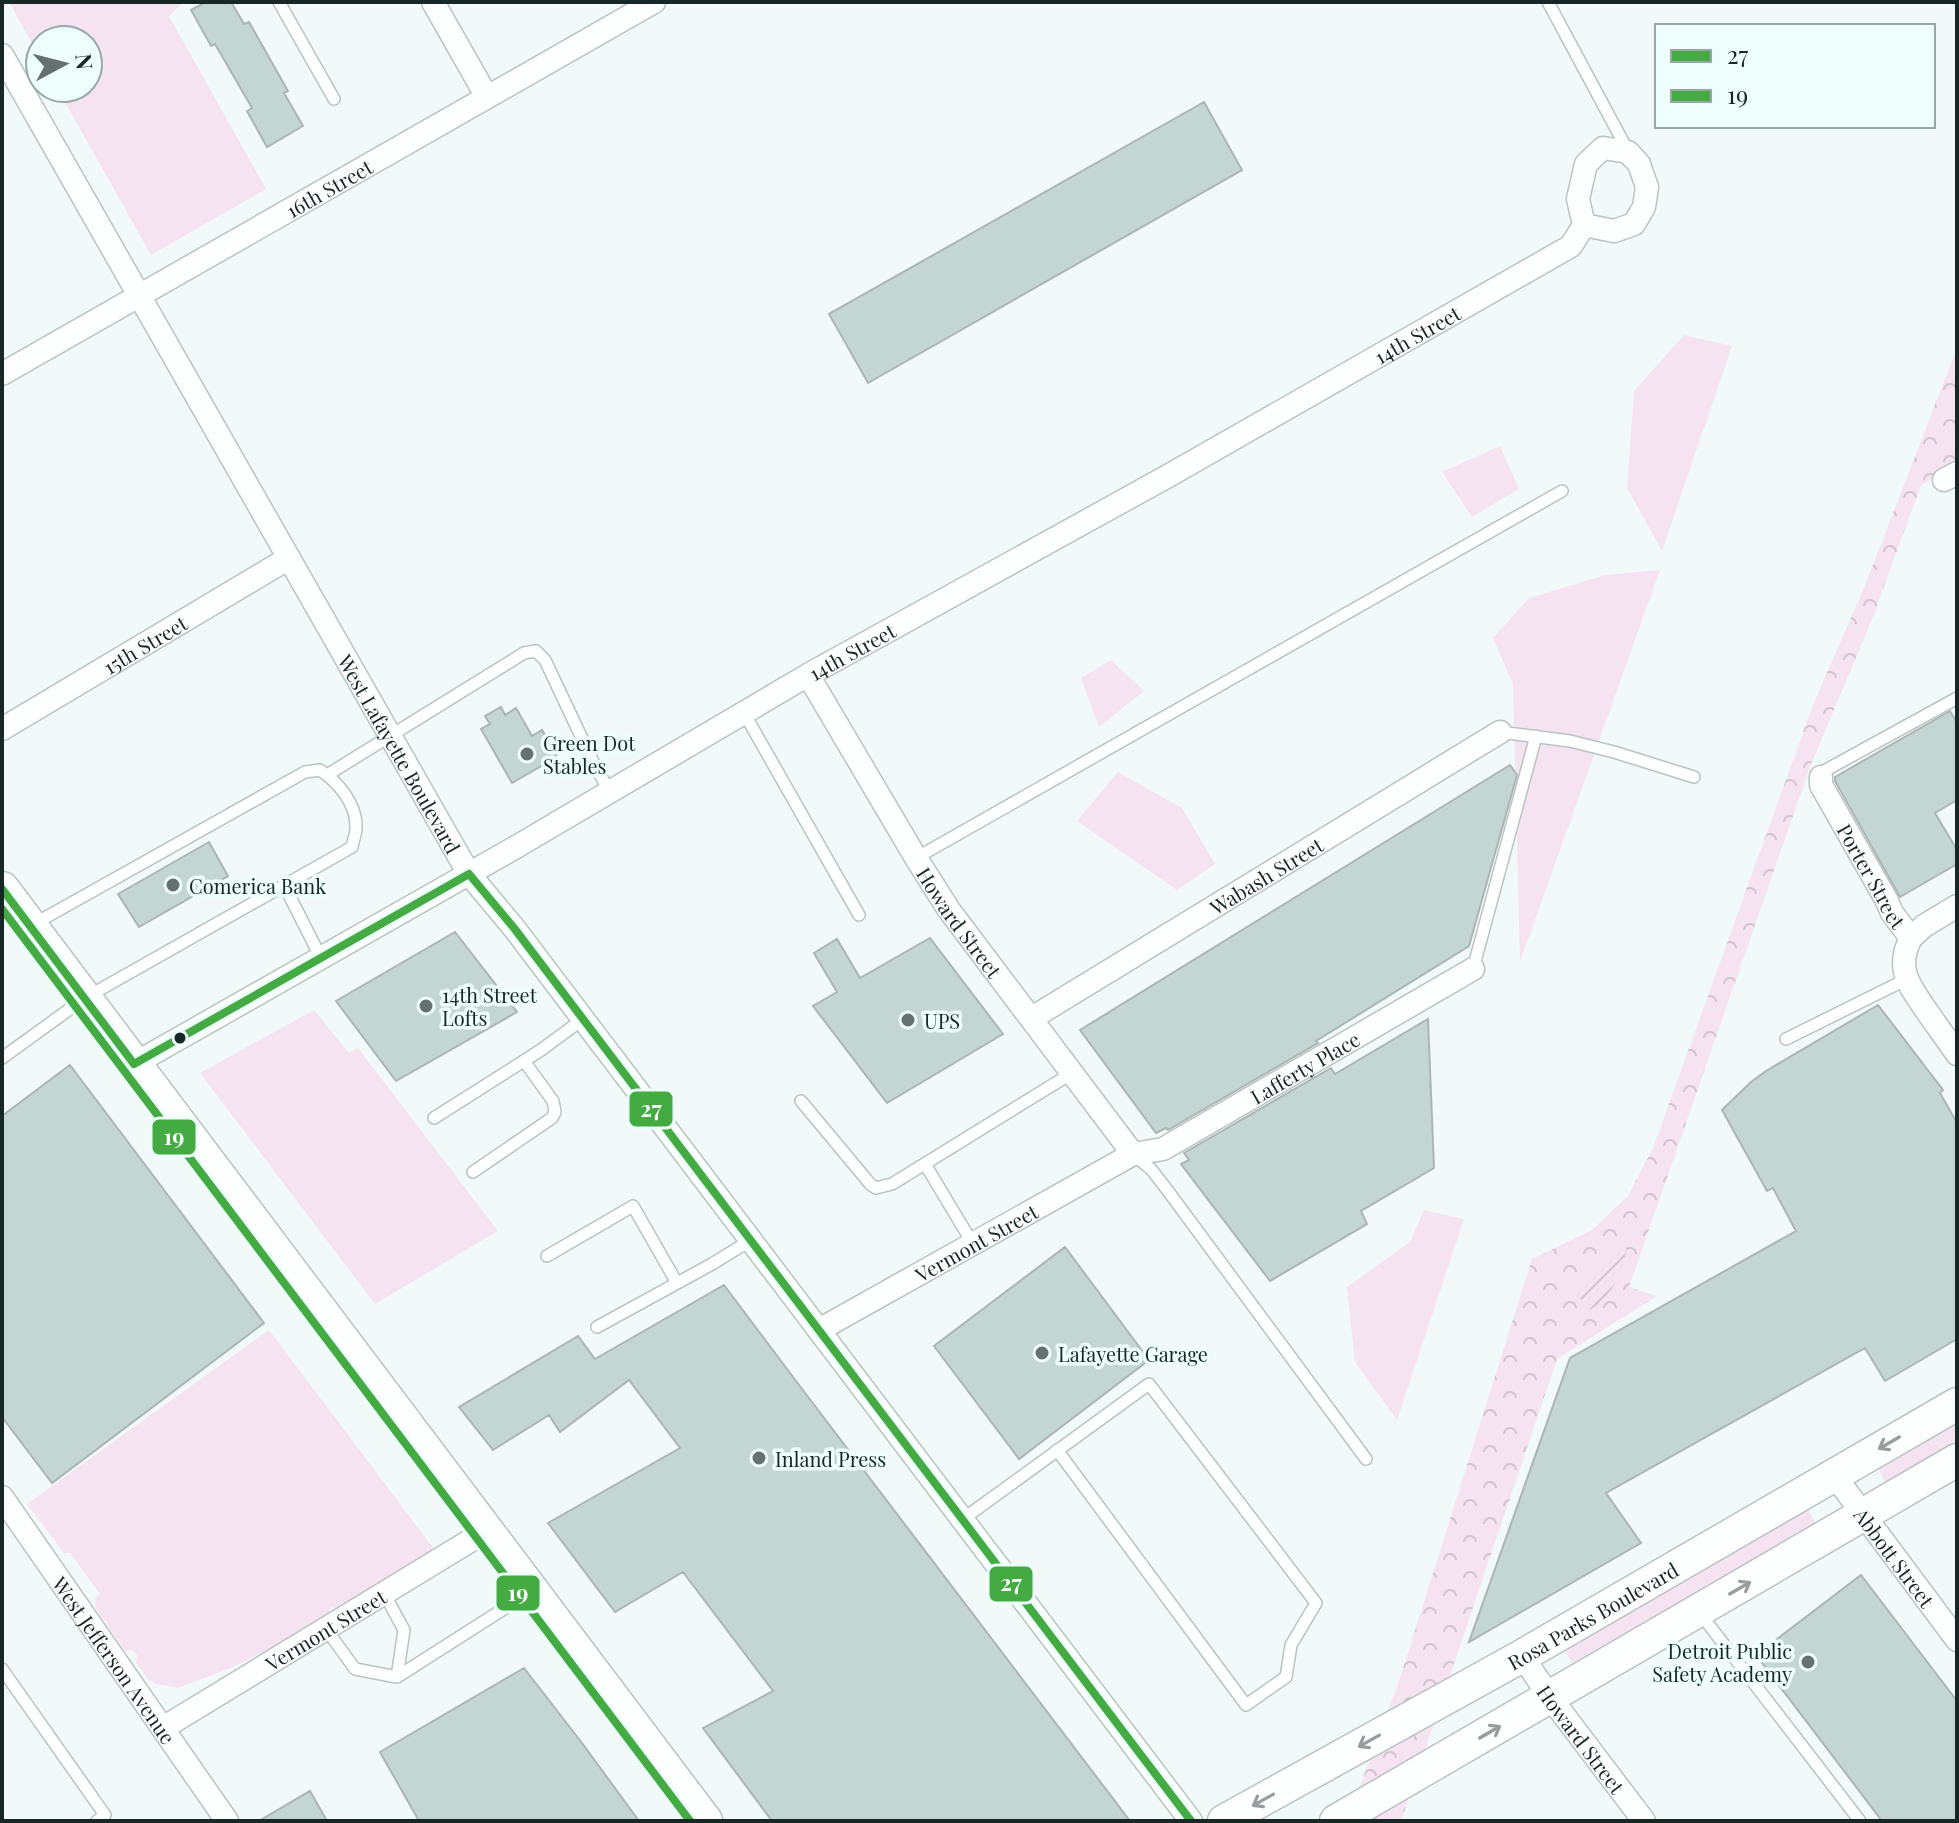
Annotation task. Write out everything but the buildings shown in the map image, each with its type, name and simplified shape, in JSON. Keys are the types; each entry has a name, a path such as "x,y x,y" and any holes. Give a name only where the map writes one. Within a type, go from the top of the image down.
{"main road":[{"path":"2,889 705,1821"},
{"name":"Rosa Parks Boulevard","path":"1224,1821 1522,1656 1957,1404"},
{"path":"1336,1821 1957,1460"}],"street":[{"path":"433,2 487,97"},
{"name":"16th Street","path":"2,374 654,2"},
{"name":"West Lafayette Boulevard","path":"2,55 469,874 514,928 1191,1821"},
{"path":"1603,148 1628,152 1639,164 1647,187 1644,207 1634,224 1614,231 1584,225 1578,199 1586,164 1603,148"},
{"name":"14th Street","path":"134,1064 469,874 808,675 1154,484 1571,246 1584,225"},
{"name":"15th Street","path":"2,729 289,558"},
{"name":"Howard Street","path":"808,675 949,910 1133,1154"},
{"name":"Wabash Street","path":"1032,1018 1500,732"},
{"name":"Porter Street","path":"1821,777 1821,785 1892,913 1911,938 1904,954 1907,979"},
{"path":"1911,938 1924,926 1957,906"},
{"name":"Lafferty Place","path":"1133,1154 1163,1149 1473,969"},
{"path":"1907,979 1957,1054"},
{"name":"Vermont Street","path":"819,1330 1133,1154"},
{"name":"Abbott Street","path":"1834,1475 1957,1640"},
{"name":"West Jefferson Avenue","path":"2,1497 227,1821"},
{"name":"Vermont Street","path":"163,1728 486,1531"},
{"name":"Howard Street","path":"1522,1656 1644,1821"}],"lane":[{"path":"279,2 334,99"},
{"path":"1548,2 1628,152"},
{"path":"916,858 1562,491"},
{"path":"327,775 524,653 536,651 545,660 610,792"},
{"path":"1821,777 1826,770 1957,698"},
{"path":"744,713 859,915"},
{"path":"1500,732 1570,741 1694,777"},
{"path":"1473,969 1536,736"},
{"path":"2,1058 85,998 352,847 356,828 353,809 340,786 327,775 320,770 305,772 30,926"},
{"path":"284,885 321,958"},
{"path":"1786,1039 1907,979"},
{"path":"434,1118 583,1019"},
{"path":"473,1172 552,1118 555,1112 553,1101 524,1061"},
{"path":"801,1101 876,1188 892,1184 1072,1073"},
{"path":"1133,1154 1151,1169 1168,1191 1366,1459"},
{"path":"925,1164 973,1244"},
{"path":"547,1256 633,1206 677,1283"},
{"path":"597,1327 751,1240"},
{"path":"963,1519 1057,1450 1149,1384 1316,1603 1291,1645 1286,1677 1246,1705 1057,1450"},
{"path":"326,1629 355,1669 397,1677 532,1591"},
{"path":"384,1593 404,1630 397,1677"},
{"path":"1699,1612 1860,1821"},
{"path":"2,1669 105,1815 97,1821"}],"green space":[{"path":"9,2 183,2 169,16 266,189 151,255 66,104 104,104 104,24 24,24 24,29"},
{"path":"1684,335 1732,346 1662,551 1627,488 1634,391"},
{"path":"1957,348 1957,465 1921,485 1871,622 1810,767 1629,1287 1657,1296 1557,1359 1401,1821 1347,1821 1400,1678 1532,1259 1592,1230 1628,1196 1653,1148 1813,705 1864,588"},
{"path":"1500,446 1519,489 1472,517 1442,472"},
{"path":"1660,570 1520,962 1513,684 1493,638 1529,598 1605,575"},
{"path":"1111,660 1144,691 1099,727 1081,678"},
{"path":"1118,772 1182,808 1215,864 1177,890 1077,821"},
{"path":"314,1010 349,1053 358,1048 498,1231 375,1304 200,1073"},
{"path":"1424,1210 1464,1219 1397,1420 1355,1362 1347,1287 1410,1242"},
{"path":"1619,1246 1626,1246 1620,1273 1603,1301 1588,1310 1583,1307 1579,1292 1583,1283"},
{"path":"269,1330 434,1549 343,1610 331,1607 331,1618 231,1668 178,1688 156,1684 136,1663 137,1655 132,1650 125,1651 95,1607 100,1594 70,1553 64,1553 27,1504"},
{"path":"1957,1420 1957,1443 1886,1484 1877,1466"},
{"path":"1807,1508 1816,1524 1572,1663 1563,1647"}],"transit line":[{"name":"27","path":"469,874 514,928 1191,1821"},
{"name":"27","path":"134,1064 469,874"},
{"name":"27","path":"2,889 134,1064"},
{"name":"19","path":"2,909 690,1821"}],"place":[{"name":"Green Dot Stables","path":"527,754"},
{"name":"Comerica Bank","path":"173,885"},
{"name":"14th Street Lofts","path":"426,1006"},
{"name":"UPS","path":"908,1020"},
{"name":"Lafayette Garage","path":"1042,1353"},
{"name":"Inland Press","path":"759,1458"},
{"name":"Detroit Public Safety Academy","path":"1808,1662"}]}
